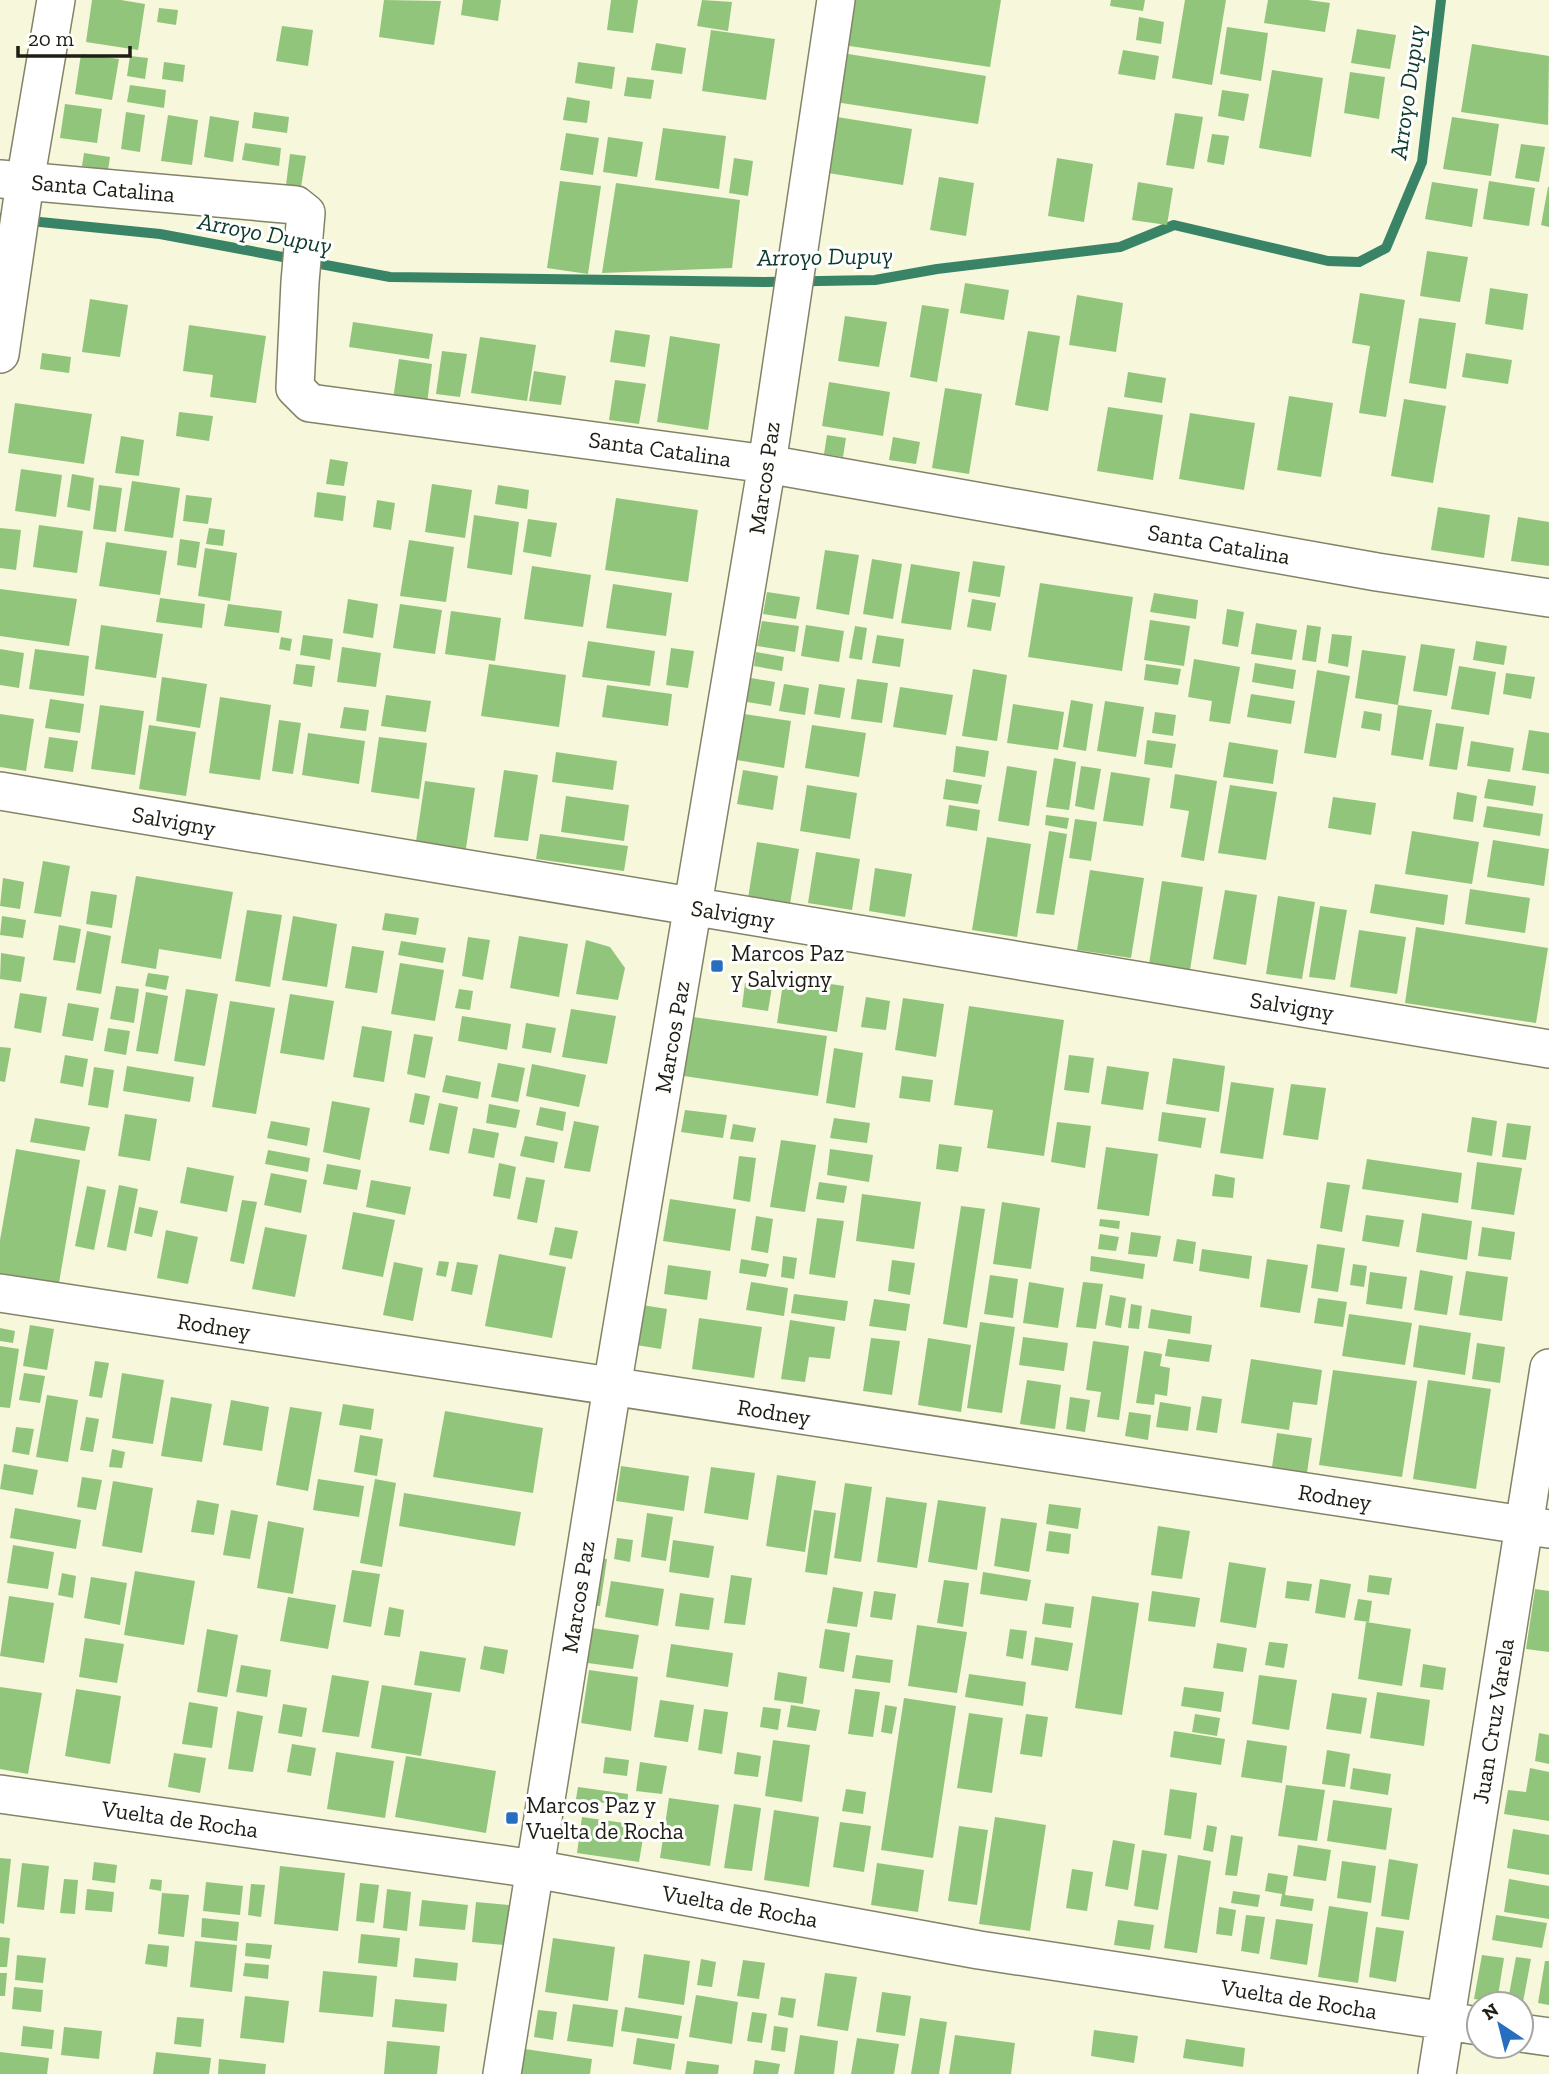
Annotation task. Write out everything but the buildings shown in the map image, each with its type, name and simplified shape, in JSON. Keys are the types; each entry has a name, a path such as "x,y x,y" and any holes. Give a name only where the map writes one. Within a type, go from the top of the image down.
{"street":[{"path":"0,354 13,266 16,186 57,0"},
{"name":"Marcos Paz","path":"502,2074 612,1387 768,464 776,393 836,0"},
{"name":"Santa Catalina","path":"16,186 296,205 306,213 295,388 310,403 768,464 1377,572 1549,598"},
{"name":"Salvigny","path":"0,792 1549,1049"},
{"name":"Rodney","path":"0,1293 1536,1527"},
{"name":"Juan Cruz Varela","path":"1437,2074 1462,2024 1536,1527 1549,1368"},
{"name":"Vuelta de Rocha","path":"0,1794 534,1869 979,1950 1462,2024"}],"waterway":[{"name":"Arroyo Dupuy","path":"0,218 160,234 390,277 764,282 875,280 937,269 1120,247 1174,225 1328,261 1359,262 1386,248 1422,162 1441,0"}],"place":[{"name":"Marcos Paz y Salvigny","path":"717,966"},
{"name":"Marcos Paz y Vuelta de Rocha","path":"512,1818"}]}
